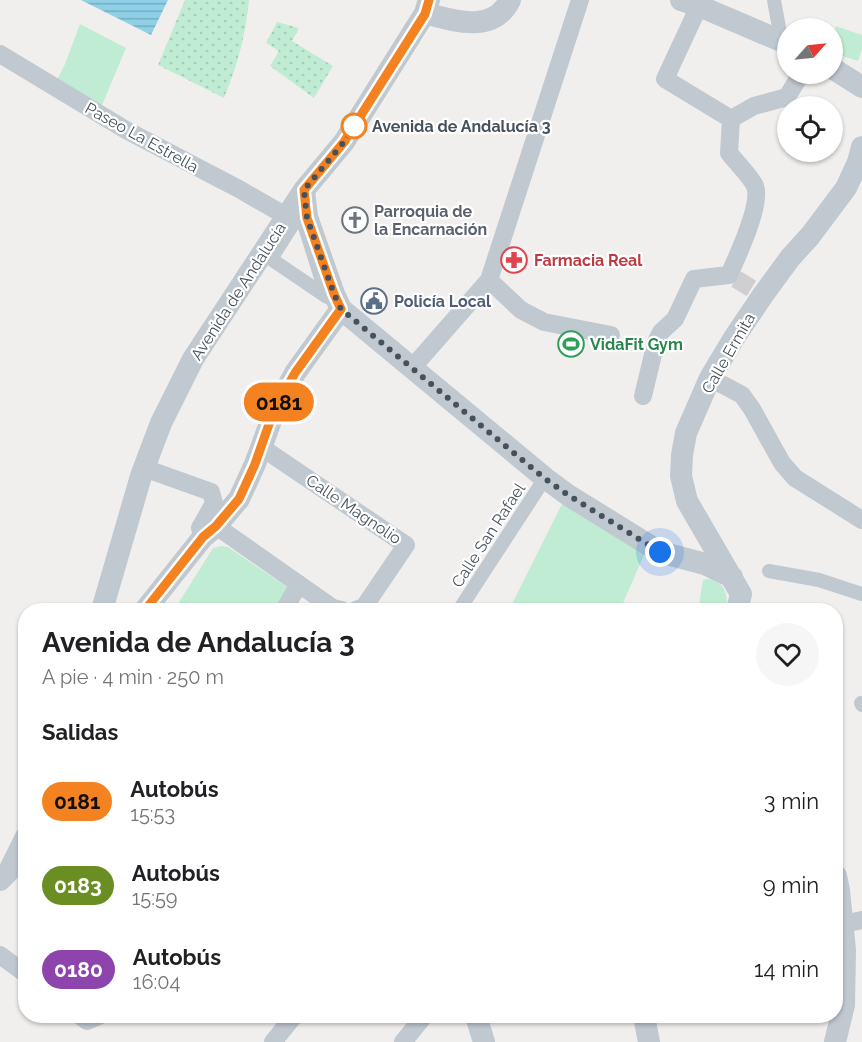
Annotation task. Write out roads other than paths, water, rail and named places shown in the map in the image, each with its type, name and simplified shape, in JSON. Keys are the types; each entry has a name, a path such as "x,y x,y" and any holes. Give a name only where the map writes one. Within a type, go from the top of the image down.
{"street":[{"path":"427,7 464,23 492,20 505,10 510,0"},
{"path":"412,368 489,280 580,0"},
{"path":"774,0 777,18"},
{"path":"731,119 665,79 690,3 777,39"},
{"name":"Avenida de Andalucía","path":"104,603 144,468 161,423 193,359 294,218 304,190 344,142 427,7"},
{"name":"Paseo La Estrella","path":"0,54 126,130 294,218"},
{"path":"843,66 862,78"},
{"path":"843,75 862,87"},
{"path":"731,119 754,106 787,97 795,84"},
{"path":"643,396 656,342 661,332 675,319 694,279 733,277 749,228 757,196 755,185 729,153 731,119"},
{"name":"Calle Ermita","path":"710,556 687,501 681,476 686,433 710,378 758,293 810,236 846,188 862,147"},
{"path":"304,190 307,218 341,309 544,478 568,495 660,552 710,556 732,577 741,594 739,603"},
{"path":"294,218 299,218 295,221 271,260 327,297 308,236 294,218"},
{"path":"489,280 521,310 544,322 612,335"},
{"path":"151,603 239,499 255,464 274,410 295,373 341,309"},
{"path":"710,378 742,394 782,463 795,478 862,520"},
{"name":"Calle Magnolio","path":"261,447 406,545 367,603"},
{"path":"144,468 211,492 214,503 200,528 299,584 326,603"},
{"name":"Calle San Rafael","path":"464,603 544,478"},
{"path":"769,571 819,580 862,594"},
{"path":"288,603 299,584"},
{"path":"0,880 9,871 18,855"},
{"path":"843,900 852,922 845,950 843,1009"},
{"path":"0,955 18,968"},
{"path":"273,1042 288,1023"},
{"path":"403,1042 418,1023"},
{"path":"478,1023 484,1042"},
{"path":"645,1023 649,1042"},
{"path":"835,1042 840,1023"}],"water":[{"path":"81,0 168,0 151,35"}],"tunnel":[{"path":"736,279 754,290"}],"place":[{"name":"Avenida de Andalucía 3","path":"354,126"},
{"name":"Parroquia de la Encarnación","path":"355,220"},
{"name":"Farmacia Real","path":"514,260"},
{"name":"Policía Local","path":"374,301"},
{"name":"VidaFit Gym","path":"571,344"}]}
